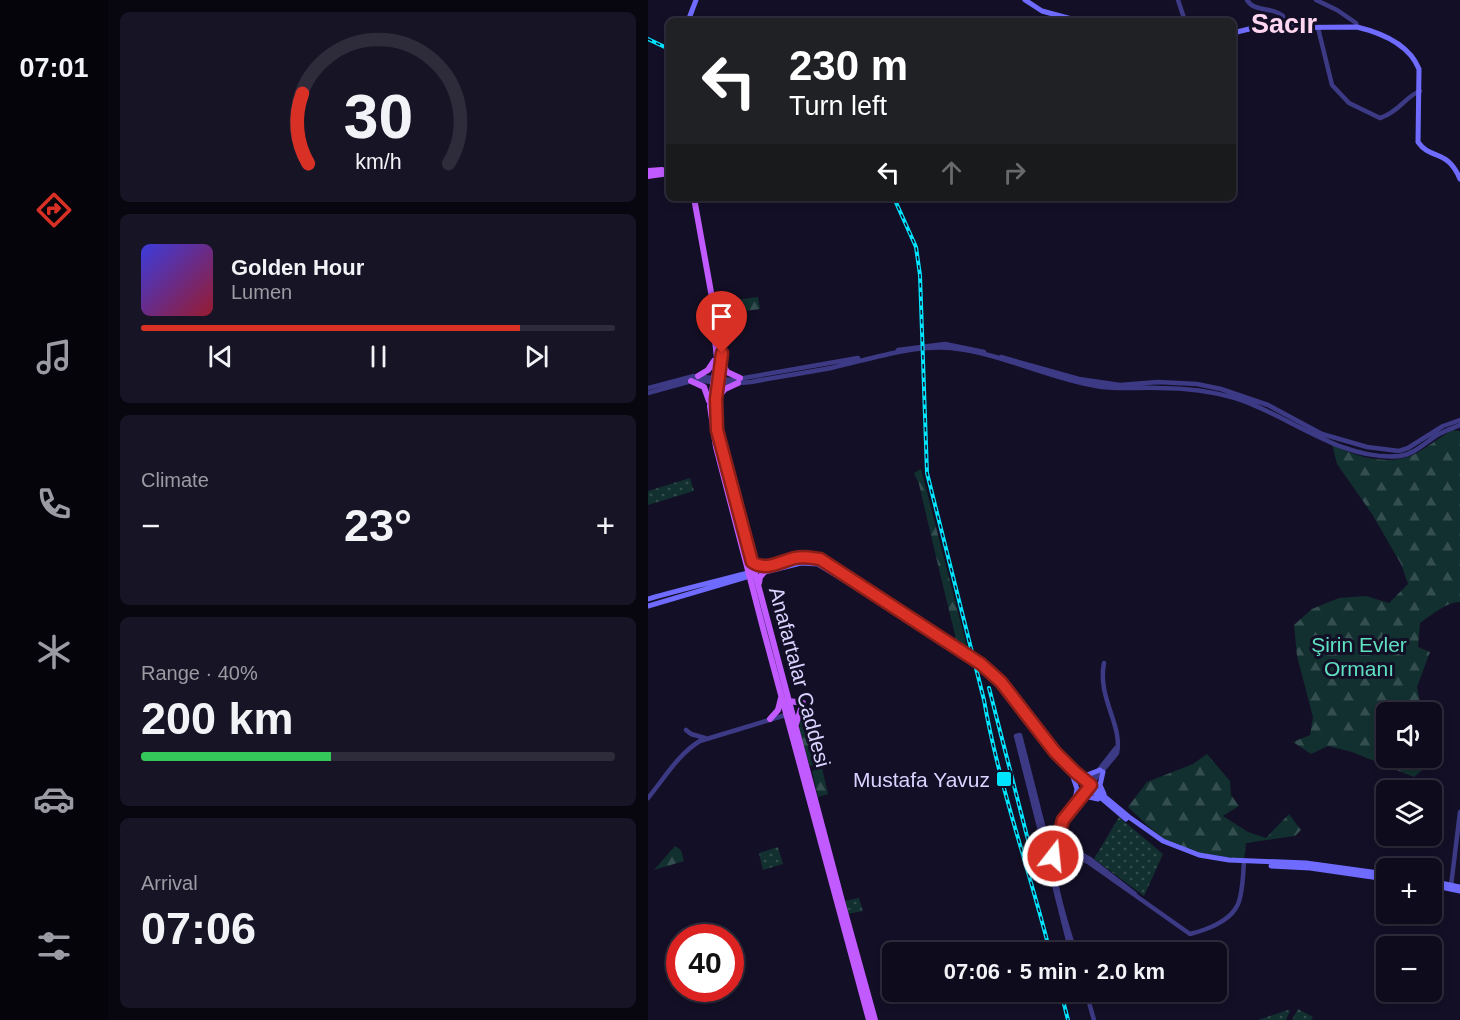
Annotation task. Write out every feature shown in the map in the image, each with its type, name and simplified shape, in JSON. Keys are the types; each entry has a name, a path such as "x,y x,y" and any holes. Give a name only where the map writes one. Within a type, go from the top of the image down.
{"main road":[{"path":"690,18 698,0"},
{"path":"1025,0 1042,10 1069,18"},
{"path":"1345,28 1348,26 1349,18"},
{"path":"1236,32 1253,28 1357,27 1383,36 1409,51 1419,69 1418,142 1424,149 1449,160 1460,179"},
{"path":"648,171 660,172"},
{"path":"648,176 666,171"},
{"name":"Anafartalar Caddesi","path":"692,201 719,360 710,406 716,447 752,574 781,697 796,725 875,1020"},
{"path":"698,376 719,360 727,372 739,381 725,389 716,399"},
{"name":"Anafartalar Caddesi","path":"716,380 717,430 752,562 752,574"},
{"path":"691,381 704,387 710,406"},
{"path":"648,606 742,579 772,565 795,558 820,559 989,671 1013,697 1036,732 1073,774 1152,835 1175,848 1199,855 1376,878"},
{"path":"752,562 761,566 772,565"},
{"path":"648,599 801,563 818,564 923,628"},
{"path":"742,579 755,587 765,572"},
{"name":"Anafartalar Caddesi","path":"755,587 789,701 789,714 869,1020"},
{"path":"770,719 778,710 781,697"},
{"path":"789,701 803,703 796,725"},
{"path":"1073,774 1086,775 1101,771 1100,785 1106,800"},
{"path":"1073,774 1077,789 1076,801 1089,797 1106,800"},
{"path":"1243,862 1306,863 1376,873"},
{"path":"1442,884 1460,889"},
{"path":"1442,886 1451,887"}],"street":[{"path":"1178,0 1184,18"},
{"path":"1247,0 1250,6 1255,8 1277,10 1283,16 1283,28"},
{"path":"1316,0 1349,18 1356,23 1357,27"},
{"path":"1318,28 1332,85 1349,103 1380,118 1396,111 1414,93 1420,91"},
{"path":"648,393 691,381 739,381 885,354 950,348 993,356 1079,379 1120,385 1158,382 1197,384 1221,389 1269,405 1322,434 1367,447 1399,451 1408,448 1443,426 1460,420"},
{"path":"993,356 1097,387 1158,388 1220,394 1267,410 1315,436 1345,447 1381,455 1409,454 1440,434 1460,425"},
{"path":"648,388 698,376 716,380"},
{"path":"1051,864 1060,819 1101,771 1118,742 1102,684 1104,663"},
{"path":"648,798 688,749 708,738 789,714"},
{"path":"686,730 697,737 708,738"},
{"path":"1070,942 1016,736 1020,735 1071,942"},
{"path":"1451,887 1460,812"},
{"path":"1044,832 1056,836 1064,845 1099,866 1137,896"},
{"path":"1050,850 1056,836"},
{"path":"1063,856 1059,851 1064,845"},
{"path":"1054,869 1058,859 1063,856 1081,858 1190,934 1214,926 1237,907 1243,862"},
{"path":"1087,1002 1092,1020"}],"green space":[{"path":"758,297 760,309 737,312 735,300"},
{"name":"Şirin Evler Ormanı","path":"1452,430 1460,431 1460,602 1444,607 1420,623 1418,647 1430,652 1417,687 1420,702 1376,702 1376,762 1328,746 1311,754 1293,742 1310,735 1313,717 1297,656 1294,625 1312,609 1339,598 1366,596 1389,603 1408,584 1401,564 1372,514 1337,464 1332,444 1351,453 1382,460 1413,455"},
{"path":"921,469 967,647 957,643 919,484 914,473"},
{"path":"690,478 694,491 648,505 648,491"},
{"path":"805,709 822,764 810,766 803,744 800,723"},
{"path":"1207,754 1230,781 1231,795 1239,806 1223,816 1248,832 1266,838 1289,814 1301,830 1295,836 1246,843 1244,860 1200,853 1175,845 1156,833 1128,807 1147,782 1193,764"},
{"path":"822,768 828,794 818,797 812,771"},
{"name":"Şirin Evler Ormanı","path":"1392,768 1424,768 1414,777"},
{"path":"1119,817 1163,854 1144,896 1094,859"},
{"path":"675,846 681,850 684,861 654,870"},
{"path":"778,847 783,864 763,870 759,853"},
{"path":"859,898 863,911 847,914 844,901"},
{"path":"1298,1009 1313,1017 1311,1020 1292,1020"},
{"path":"1290,1011 1286,1020 1258,1020"}],"railway":[{"path":"648,39 666,48"},
{"path":"895,201 916,247 920,275 927,473 998,764 1047,942"},
{"path":"989,688 1038,879"},
{"path":"1064,1002 1068,1020"}],"place":[{"name":"Mustafa Yavuz","path":"1004,779"}],"district":[{"name":"Sacır","path":"1284,24"}],"route":[{"path":"722,353 716,399 717,430 752,562 761,566 795,558 820,559 981,664 1001,682 1055,752 1091,785 1063,820 1053,856"}]}
